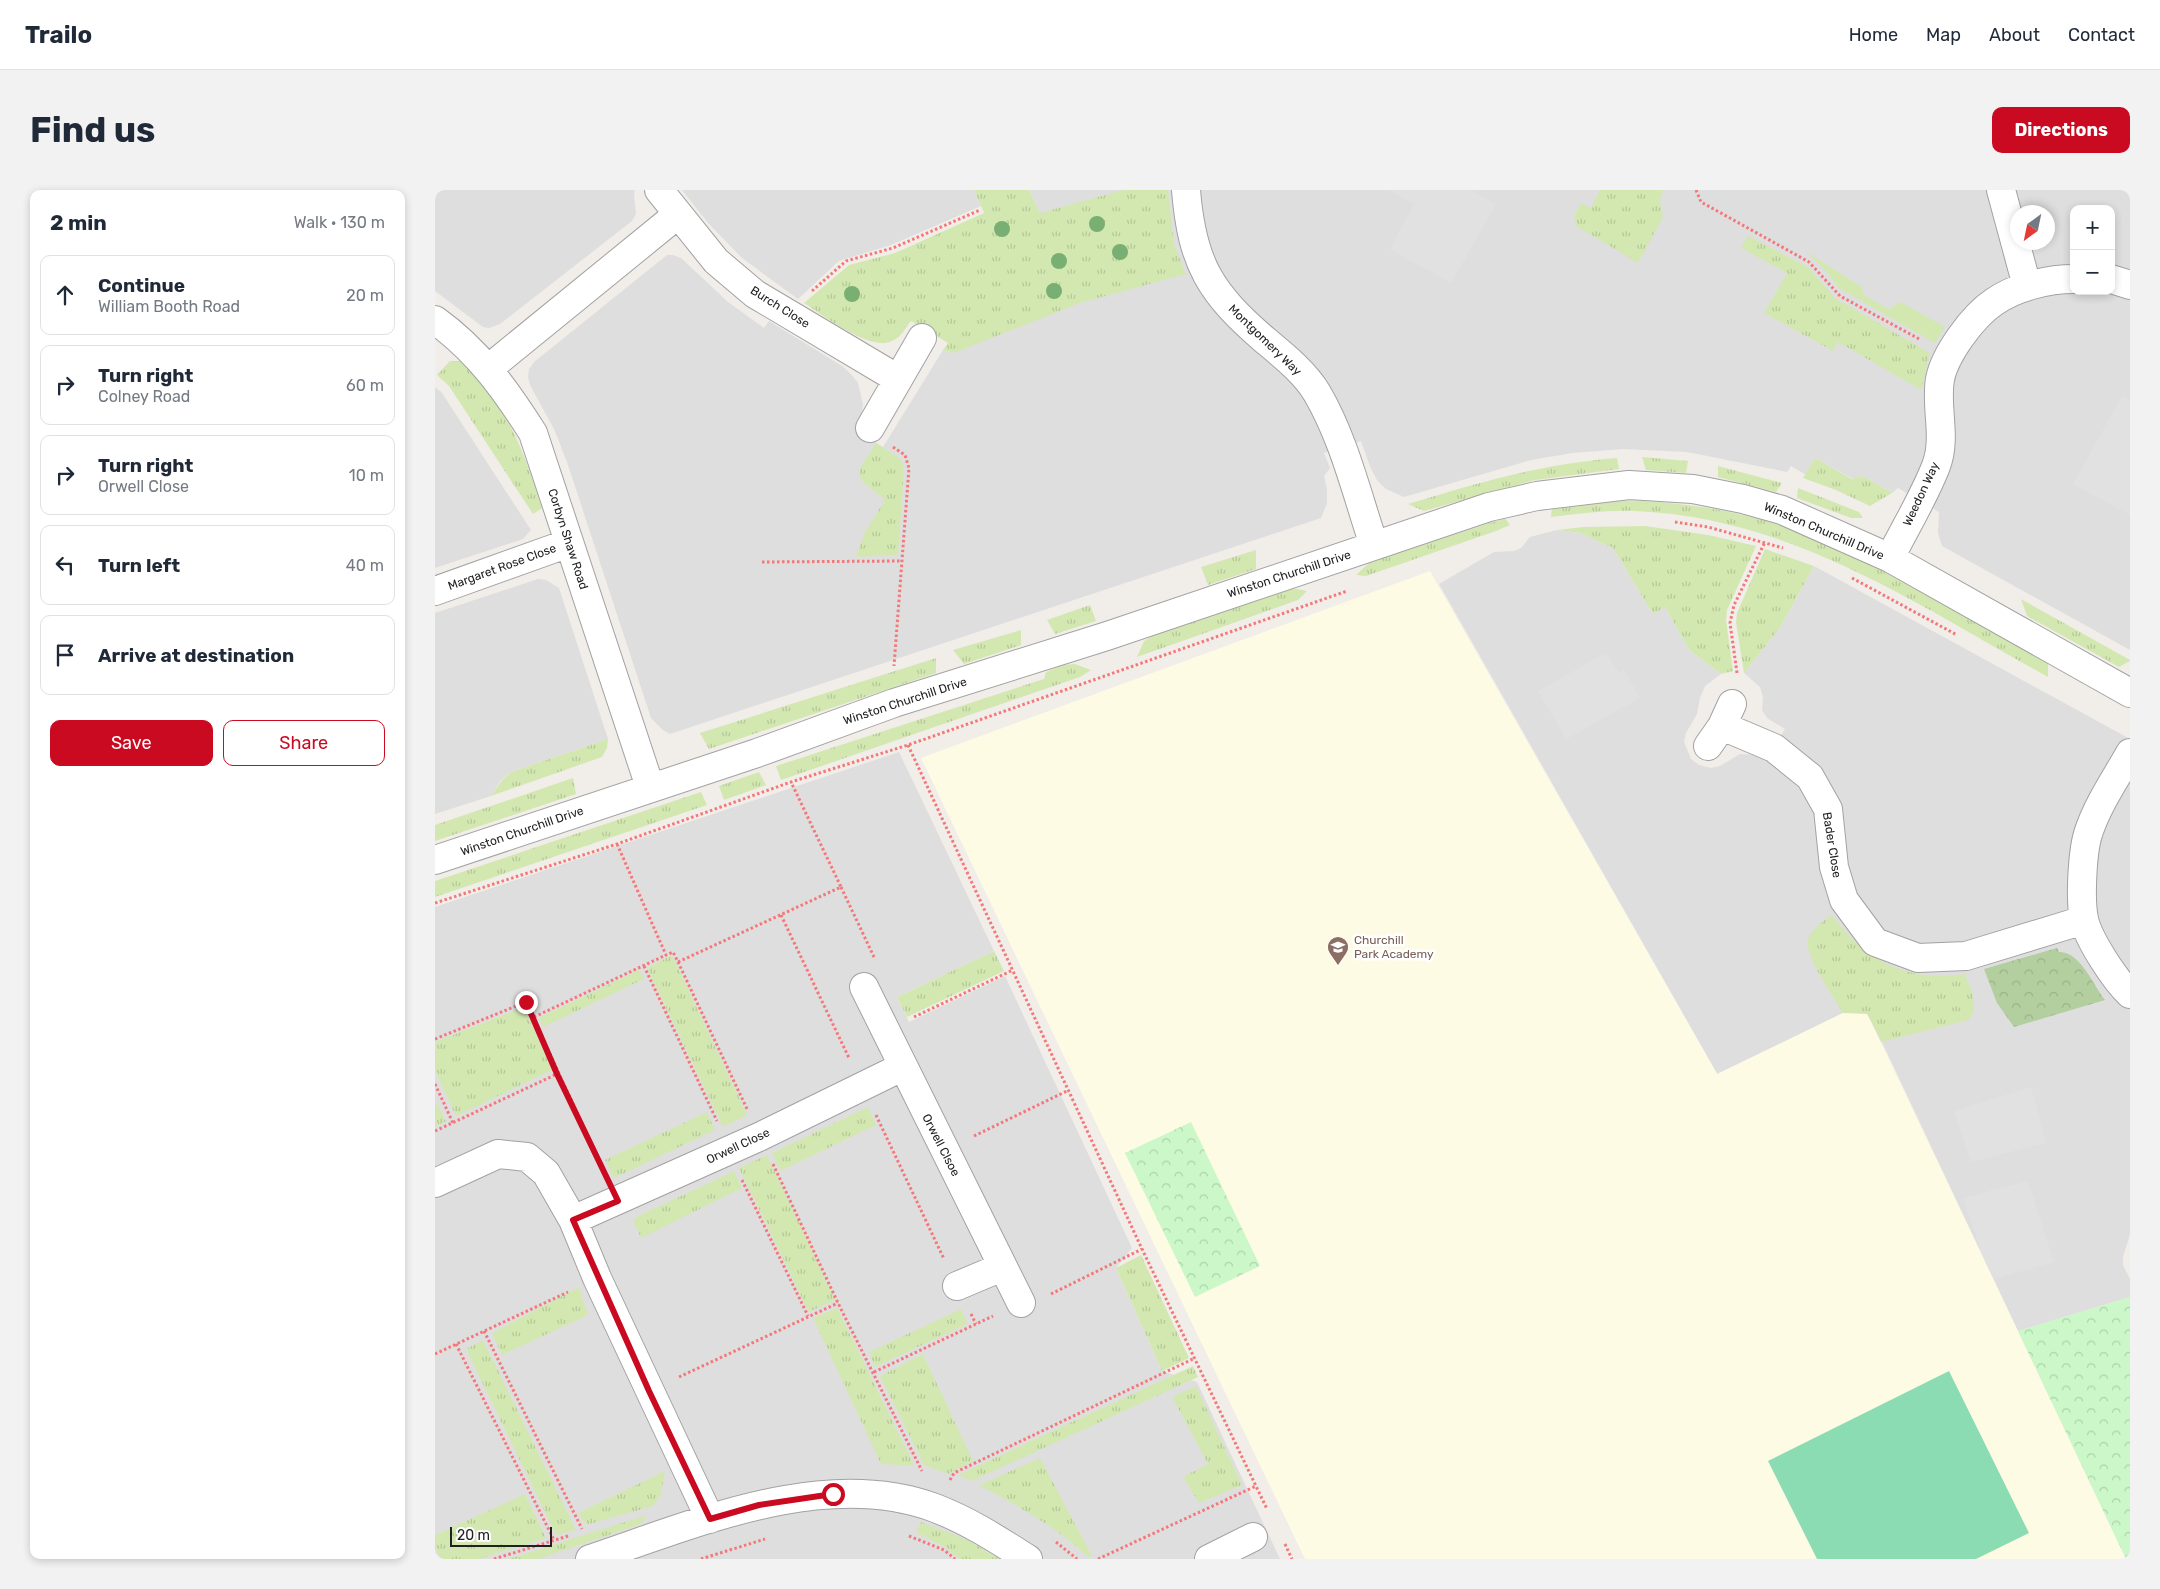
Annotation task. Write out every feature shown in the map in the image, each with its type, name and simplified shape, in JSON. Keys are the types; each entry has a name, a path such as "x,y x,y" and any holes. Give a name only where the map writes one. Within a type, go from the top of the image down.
{"street":[{"name":"Burch Close","path":"659,190 677,215 716,261 755,294 898,379"},
{"name":"Montgomery Way","path":"1186,190 1189,226 1199,263 1218,292 1245,323 1290,362 1316,392 1335,433 1374,545"},
{"path":"2001,190 2027,286"},
{"path":"488,368 677,215"},
{"name":"Weedon Way","path":"1889,558 1936,465 1942,439 1940,379 1948,355 1966,330 1994,302 2027,286 2070,280"},
{"path":"2115,280 2130,285"},
{"name":"Corbyn Shaw Road","path":"435,320 460,338 488,368 510,396 533,433 650,787"},
{"path":"870,428 922,338"},
{"name":"Winston Churchill Drive","path":"435,860 757,753 894,703 1107,636 1489,507 1537,496 1629,485 1693,489 1743,499 1782,510 1889,558 2130,693"},
{"name":"Margaret Rose Close","path":"435,592 569,543"},
{"name":"Bader Close","path":"1721,726 1774,748 1810,777 1828,809 1833,867 1844,900 1875,942 1919,958 1966,956 2084,920"},
{"path":"2130,753 2099,807 2088,832 2083,857 2084,920 2101,957 2130,994"},
{"name":"Orwell Clsoe","path":"864,987 902,1067 1021,1303"},
{"name":"Orwell Close","path":"573,1220 759,1137 902,1067"},
{"path":"435,1183 499,1154 527,1157 547,1173 573,1220 597,1278 710,1519"},
{"path":"957,1286 1002,1267"},
{"path":"590,1559 710,1519 759,1505 833,1494 895,1498 933,1508 968,1522 1028,1559"},
{"path":"1209,1559 1253,1537"}],"path":[{"path":"1696,190 1701,202 1809,262 1840,296 1948,355"},
{"path":"788,313 845,261 893,248 981,210"},
{"path":"870,428 886,443 905,455 909,468 894,666"},
{"path":"1669,521 1708,527 1790,550"},
{"path":"1721,726 1737,672 1731,623 1734,605 1765,542"},
{"path":"762,562 902,561"},
{"path":"1849,577 1961,637"},
{"path":"435,903 617,844 791,782 908,745 1349,590"},
{"path":"908,745 1142,1249 1268,1510"},
{"path":"791,782 883,976 864,987"},
{"path":"617,844 666,955"},
{"path":"678,962 841,887"},
{"path":"781,915 976,1324"},
{"path":"534,1017 673,952 838,1303 922,1472"},
{"path":"643,966 720,1128 728,1151 808,1316"},
{"path":"885,1031 1013,970"},
{"path":"435,1038 526,1002 557,1074 618,1201"},
{"path":"435,1131 557,1074"},
{"path":"435,1084 453,1123"},
{"path":"944,1151 1069,1090"},
{"path":"873,1372 1021,1303 1031,1304 1142,1249"},
{"path":"435,1354 597,1278"},
{"path":"649,1391 838,1303"},
{"path":"484,1331 583,1532"},
{"path":"456,1344 554,1540"},
{"path":"1098,1559 1256,1486"},
{"path":"908,1536 944,1550 955,1559"},
{"path":"701,1559 767,1538"},
{"path":"1284,1542 1292,1559"}],"shaded area":[{"path":"435,190 635,190 636,214 632,221 500,324 489,328 483,327 435,291"},
{"path":"682,190 974,190 981,206 891,245 839,261 798,299 742,258 708,223"},
{"path":"1029,190 2130,190 2130,650 1942,546 1938,533 1939,512 1898,488 1892,493 1863,476 1853,479 1815,458 1806,475 1791,466 1787,472 1687,452 1623,449 1573,453 1531,460 1404,497 1386,489 1377,480 1361,441 1324,453 1330,468 1324,476 1327,503 1321,518 670,734 663,730 651,718 568,465 555,431 530,385 529,369 534,362 667,255 681,258 728,302 764,328 769,321 842,366 851,374 858,383 863,404 861,421 855,430 883,447 943,350 955,353 1040,214"},
{"path":"1389,190 1471,190 1496,204 1451,283 1390,249 1414,204"},
{"path":"435,387 442,393 531,530 523,539 435,568"},
{"path":"2122,396 2130,400 2130,515 2073,484"},
{"path":"1557,530 1580,533 1613,548 1653,614 1665,607 1689,650 1721,674 1705,686 1700,698 1697,714 1686,733 1684,742 1691,759 1699,765 1711,768 1720,766 1740,754 1758,755 1767,759 1785,729 1767,718 1762,710 1763,697 1760,687 1744,673 1781,626 1814,566 2130,739 2130,1234 2123,1257 2123,1265 2130,1279 2130,1297 2018,1331 1882,1042 1843,1013 1718,1075 1439,584 1494,552 1514,551 1521,548 1530,537"},
{"path":"1430,571 1717,1074 1843,1013 1867,1013 2126,1559 1305,1559 921,758"},
{"path":"538,579 546,580 559,588 608,739 511,772 502,779 491,796 435,814 435,613"},
{"path":"1606,653 1619,673 1624,670 1640,698 1566,739 1538,691"},
{"path":"899,752 994,951 897,997 909,1022 1005,976 1132,1248 1116,1268 1162,1371 1197,1382 1280,1559 435,1559 435,907"},
{"path":"2031,1087 2046,1143 1971,1162 1954,1111"},
{"path":"2028,1181 2054,1262 1994,1279 1982,1254 1963,1198"}],"green space":[{"path":"974,190 1029,190 1040,213 1123,190 1168,190 1174,244 1186,274 1080,303 954,353 943,350 948,343 911,321 895,340 883,343 859,337 847,331 804,303 849,265 895,253 984,213"},
{"path":"1600,190 1663,190 1660,200 1663,217 1638,263 1576,226 1574,216 1581,203 1591,208"},
{"path":"1748,236 1808,267 1835,298 1930,353 1921,390 1838,342 1833,351 1764,313 1787,273 1741,248"},
{"path":"1805,251 1862,287 1864,295 1888,309 1901,302 1945,327 1935,343 1839,288 1822,267"},
{"path":"450,361 463,361 495,399 503,412 522,452 542,508 533,514 449,386 437,375"},
{"path":"876,443 901,459 904,469 898,555 856,557 865,532 885,500 867,485 859,475 863,464"},
{"path":"1642,457 1688,461 1686,473 1646,470"},
{"path":"1617,458 1619,469 1535,480 1424,511 1408,504 1460,488 1537,469"},
{"path":"1815,458 1852,479 1863,476 1892,493 1870,506 1836,490 1803,478"},
{"path":"1718,466 1782,483 1776,492 1718,477"},
{"path":"1798,488 1859,512 1863,518 1851,518 1797,498"},
{"path":"1604,500 1681,504 1731,512 1781,525 1805,534 1872,565 2048,661 2048,677 1950,621 1850,569 1799,547 1746,529 1691,517 1634,511 1551,517 1552,507"},
{"path":"1505,518 1510,525 1496,531 1366,576 1356,575 1370,562"},
{"path":"1645,526 1708,535 1756,546 1727,610 1726,620 1733,671 1721,674 1689,650 1665,607 1653,614 1613,548 1580,533 1557,530 1583,527"},
{"path":"1765,549 1814,566 1781,626 1744,673 1736,622 1737,613"},
{"path":"1256,550 1256,569 1208,585 1201,567"},
{"path":"1292,588 1307,591 1298,600 1137,657 1144,641 1152,636"},
{"path":"2021,599 2130,661 2119,667 2027,616"},
{"path":"1090,605 1096,621 1055,634 1047,620"},
{"path":"1021,630 1021,645 964,664 953,650"},
{"path":"936,658 936,673 709,749 700,733"},
{"path":"1075,664 1091,670 1080,677 781,780 776,766 1044,679 1046,672 1062,665"},
{"path":"608,739 607,748 602,757 491,796 503,779 511,772"},
{"path":"759,772 766,785 724,800 719,786"},
{"path":"573,778 576,794 435,841 435,825"},
{"path":"701,792 707,805 435,897 435,881"},
{"path":"1832,915 1859,945 1890,965 1925,975 1965,974 1972,992 1974,1010 1972,1015 1968,1020 1882,1042 1867,1014 1843,1013 1821,977 1811,956 1808,940 1812,932"},
{"path":"2057,948 2059,952 2067,953 2080,963 2105,1000 2014,1027 1997,1003 1984,969"},
{"path":"994,951 1004,971 907,1017 897,997"},
{"path":"672,955 747,1115 723,1127 647,968"},
{"path":"639,970 644,979 543,1027 539,1018"},
{"path":"524,1007 552,1070 456,1116 435,1071 435,1042"},
{"path":"435,1100 446,1121 435,1127"},
{"path":"868,1107 876,1125 780,1171 772,1153"},
{"path":"707,1112 715,1130 614,1178 605,1160"},
{"path":"1191,1122 1260,1266 1195,1297 1125,1153"},
{"path":"767,1155 835,1300 809,1312 739,1168"},
{"path":"734,1171 742,1188 641,1238 633,1220 638,1216"},
{"path":"1141,1255 1189,1358 1162,1371 1116,1268"},
{"path":"579,1287 588,1315 502,1355 492,1333"},
{"path":"2130,1297 2130,1559 2126,1559 2018,1331"},
{"path":"837,1308 914,1466 881,1464 813,1318"},
{"path":"961,1309 967,1324 875,1367 869,1352"},
{"path":"483,1340 576,1530 556,1535 466,1349"},
{"path":"923,1354 973,1461 948,1474 924,1465 880,1376"},
{"path":"1193,1366 1198,1377 972,1481 958,1475"},
{"path":"1949,1371 2029,1533 1976,1559 1817,1559 1768,1461"},
{"path":"1196,1386 1242,1485 1199,1503 1183,1477 1208,1464 1172,1397"},
{"path":"1040,1458 1092,1556 1088,1557 1049,1526 979,1485"},
{"path":"665,1471 661,1494 653,1506 586,1525 578,1513"},
{"path":"525,1494 546,1538 479,1559 441,1559 435,1547 435,1535"},
{"path":"647,1515 641,1524 538,1559 508,1559"},
{"path":"921,1522 970,1541 999,1559 960,1559 946,1548 916,1532"}],"place":[{"name":"Churchill Park Academy","path":"1338,966"}],"route":[{"path":"526,1002 557,1074 618,1201 573,1220 597,1278 710,1519 759,1505 833,1494"}]}
